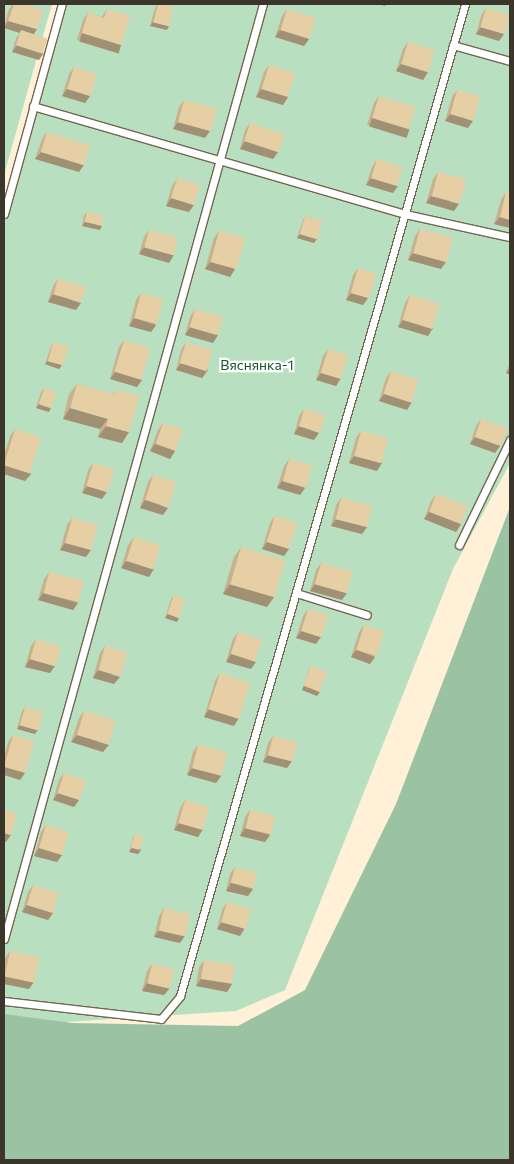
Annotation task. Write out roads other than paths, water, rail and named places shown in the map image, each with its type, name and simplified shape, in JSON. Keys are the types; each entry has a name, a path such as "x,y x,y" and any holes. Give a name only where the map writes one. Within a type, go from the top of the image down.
{"lane":[{"path":"4,214 62,4"},
{"path":"4,939 263,4"},
{"path":"4,1001 161,1019 180,996 465,4"},
{"path":"453,45 510,61"},
{"path":"33,106 405,214 510,237"},
{"path":"459,545 510,440"},
{"path":"296,593 367,615"}],"park label":[{"name":"Вяснянка-1","path":"257,365"}]}
